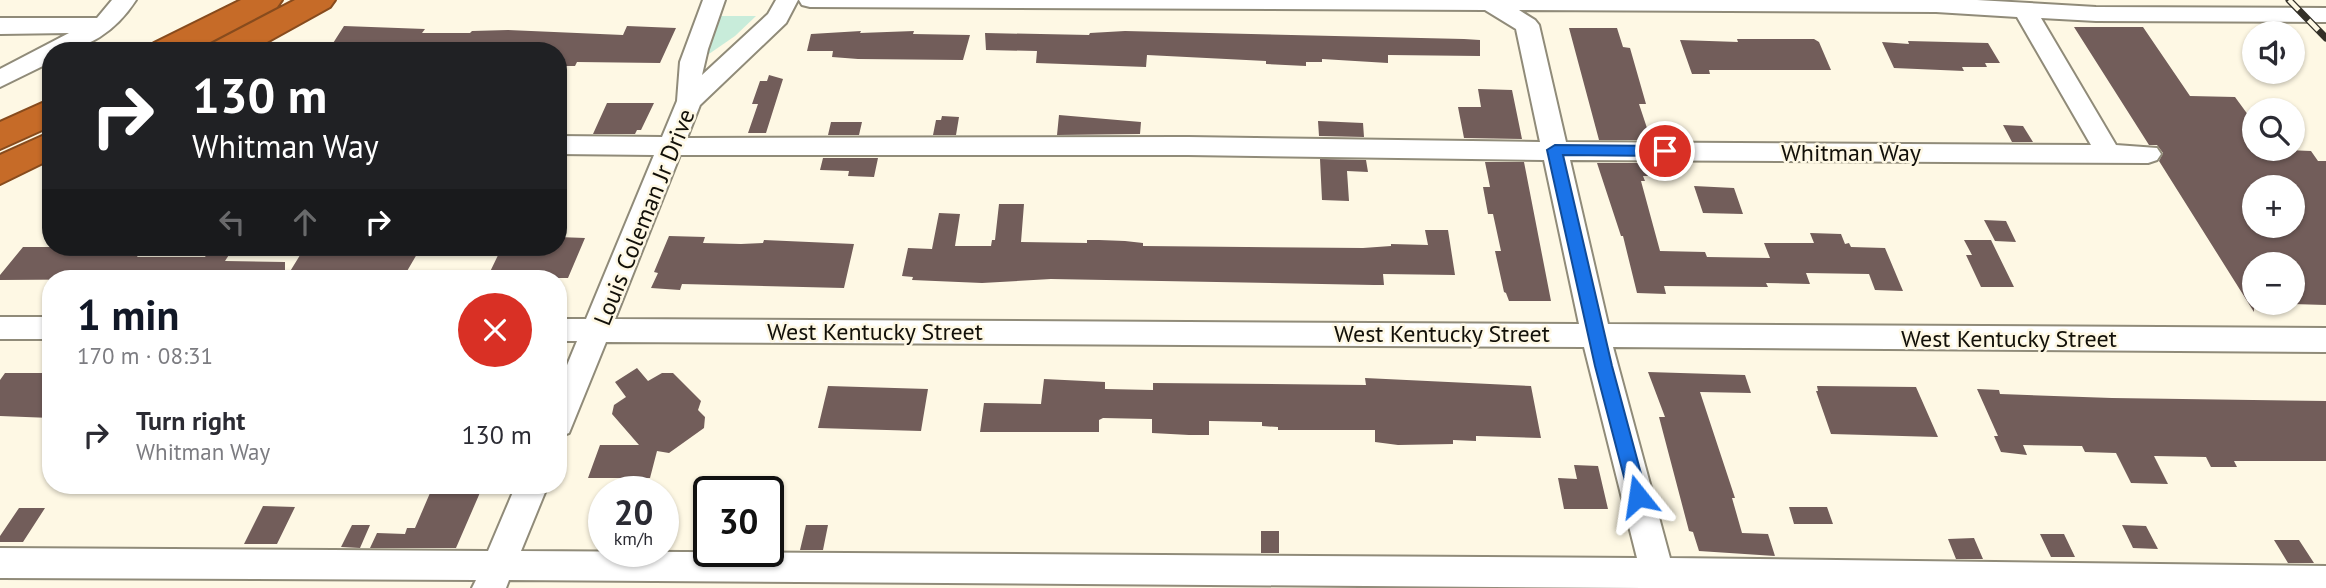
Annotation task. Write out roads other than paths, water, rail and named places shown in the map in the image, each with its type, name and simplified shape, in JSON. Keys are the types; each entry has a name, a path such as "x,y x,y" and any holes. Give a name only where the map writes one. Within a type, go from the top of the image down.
{"highway":[{"path":"216,40 266,0"},
{"path":"216,40 255,35 319,0"},
{"path":"0,137 42,116"},
{"path":"0,171 42,149"}],"street":[{"path":"70,42 103,25 125,0"},
{"path":"689,101 687,80 690,67 714,0"},
{"name":"Louis Coleman Jr Drive","path":"567,403 689,101 778,18 787,0"},
{"path":"810,0 1971,3 2025,10 2090,7 2326,15"},
{"path":"1488,1 1527,25 1597,335 1660,581"},
{"path":"2025,10 2109,154"},
{"path":"0,26 103,25"},
{"path":"0,79 42,56"},
{"name":"Whitman Way","path":"567,145 1188,146 2148,154"},
{"path":"0,328 42,328"},
{"name":"West Kentucky Street","path":"567,330 2326,340"},
{"path":"493,578 528,494"},
{"path":"0,563 493,578 1413,570 1660,581 2326,581"}],"railway":[{"path":"2289,0 2326,38"}]}
